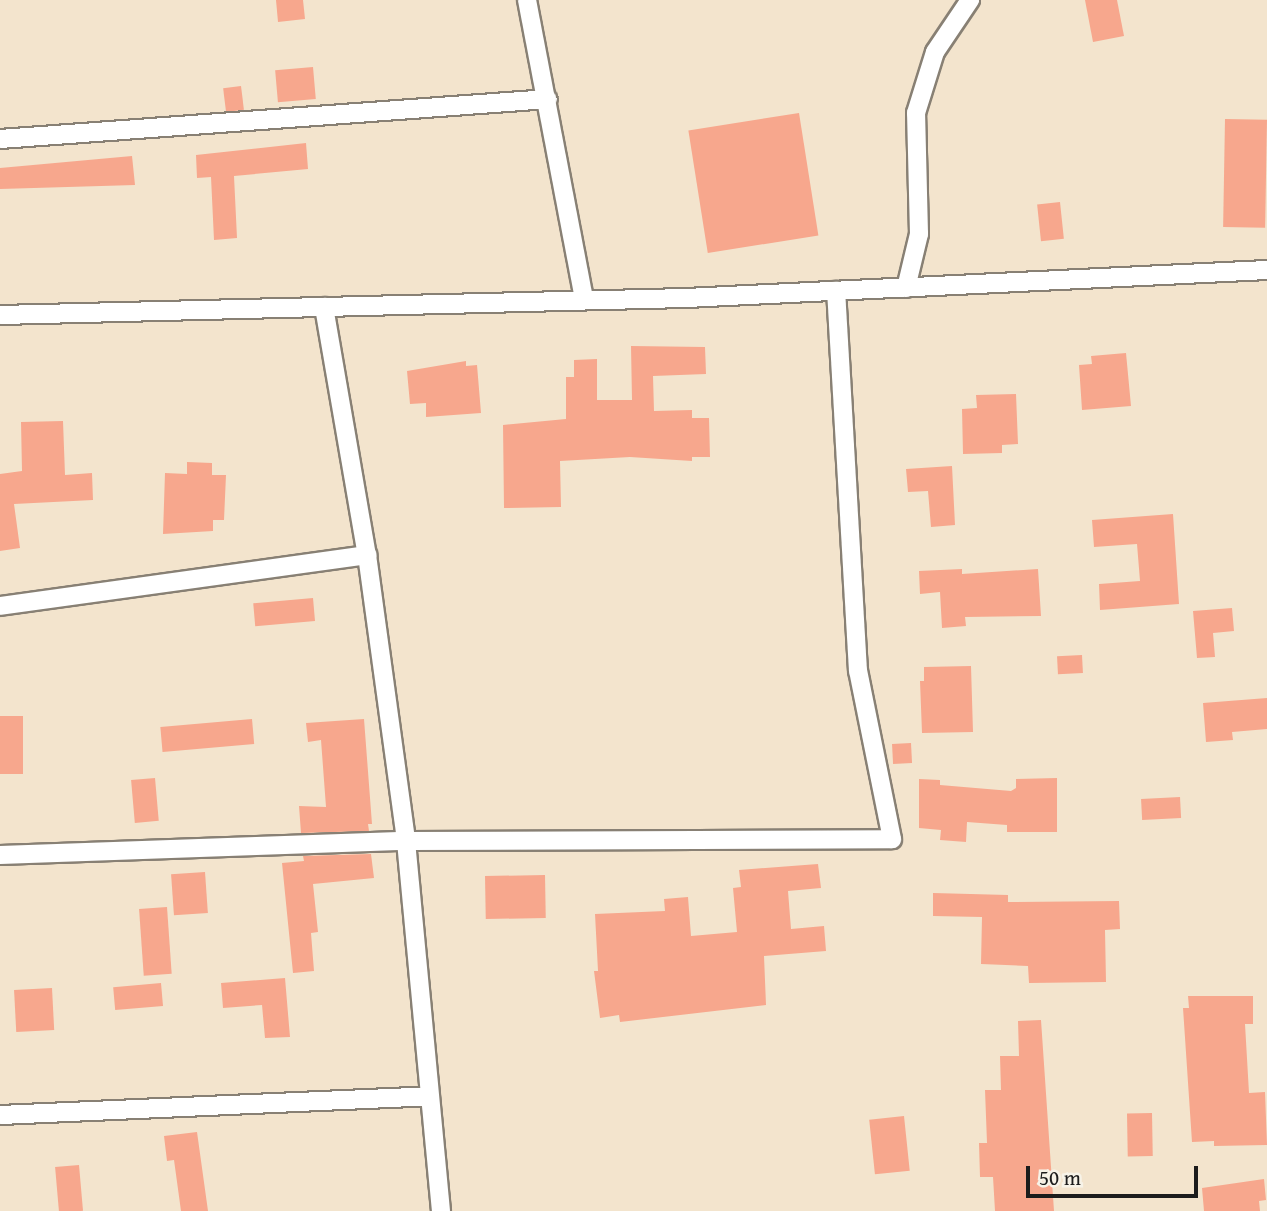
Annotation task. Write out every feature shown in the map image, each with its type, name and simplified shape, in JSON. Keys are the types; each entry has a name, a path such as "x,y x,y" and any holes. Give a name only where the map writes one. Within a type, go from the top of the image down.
{"street":[{"path":"527,0 584,298"},
{"path":"906,288 919,234 916,113 935,52 970,0"},
{"path":"0,139 548,99"},
{"path":"0,315 836,291 1267,270"},
{"path":"0,855 406,841 891,839 858,671 836,291"},
{"path":"324,307 367,555 406,841 441,1211"},
{"path":"0,606 367,555"},
{"path":"0,1115 430,1096"}],"building":[{"path":"276,0 303,0 305,19 278,22"},
{"path":"1085,0 1117,0 1124,36 1093,42"},
{"path":"313,67 316,99 278,102 275,70"},
{"path":"241,86 244,110 226,112 223,88"},
{"path":"799,113 818,235 708,253 688,131"},
{"path":"1225,119 1267,120 1265,228 1223,227"},
{"path":"306,143 308,169 234,176 237,238 214,240 211,177 197,178 196,155"},
{"path":"132,156 135,185 0,189 0,168"},
{"path":"1060,202 1064,239 1041,241 1037,204"},
{"path":"631,346 705,347 706,374 653,376 654,411 692,410 692,418 709,418 710,457 692,457 692,461 630,457 560,461 561,507 504,508 503,425 566,419 566,377 574,377 574,360 597,359 597,400 632,400"},
{"path":"1126,353 1131,406 1082,410 1079,365 1092,364 1091,356"},
{"path":"466,361 466,366 477,365 481,413 426,417 426,403 410,404 407,371"},
{"path":"1016,394 1018,444 1002,445 1002,453 963,454 962,409 977,408 976,395"},
{"path":"63,421 65,475 92,473 93,500 14,504 20,548 0,551 0,474 22,471 21,422"},
{"path":"187,462 212,463 212,475 226,475 224,520 213,520 213,531 163,534 165,473 187,474"},
{"path":"952,466 955,525 931,527 928,491 908,492 906,469"},
{"path":"1173,514 1179,604 1100,610 1099,584 1140,581 1137,544 1094,547 1092,520"},
{"path":"962,569 962,574 1038,569 1041,616 965,617 966,626 942,628 940,592 920,594 919,571"},
{"path":"313,598 315,621 255,626 253,603"},
{"path":"1232,608 1234,631 1213,633 1215,657 1197,658 1193,611"},
{"path":"1082,655 1083,673 1058,674 1057,656"},
{"path":"971,666 973,732 922,733 920,681 924,681 924,667"},
{"path":"1267,698 1267,729 1232,732 1233,740 1206,742 1203,703"},
{"path":"0,716 23,716 23,774 0,774"},
{"path":"252,719 254,744 163,752 160,727"},
{"path":"364,719 372,824 368,824 369,831 301,833 299,806 326,807 321,740 308,742 306,723"},
{"path":"911,743 912,763 893,764 892,744"},
{"path":"155,778 159,821 135,823 131,780"},
{"path":"1057,778 1057,832 1007,832 1007,825 967,822 966,842 940,840 941,830 919,828 919,779 940,780 940,785 1011,791 1016,788 1016,779"},
{"path":"1180,797 1181,818 1142,820 1141,799"},
{"path":"371,854 374,878 313,884 318,932 311,933 314,971 293,973 282,863 304,861 303,856"},
{"path":"818,864 821,888 788,891 791,929 824,926 826,951 764,956 766,1005 620,1022 619,1015 600,1018 594,971 598,971 595,914 665,911 664,899 688,897 691,936 737,932 733,888 741,887 739,870"},
{"path":"205,872 208,913 174,915 171,874"},
{"path":"545,875 546,918 486,919 485,876"},
{"path":"933,893 1008,895 1008,902 1119,901 1120,929 1105,930 1106,982 1029,983 1028,966 981,964 982,917 933,916"},
{"path":"167,907 172,974 144,976 139,909"},
{"path":"285,978 290,1037 265,1038 262,1005 223,1008 221,983"},
{"path":"161,983 163,1006 115,1010 113,987"},
{"path":"52,988 54,1030 16,1032 14,990"},
{"path":"1188,996 1253,996 1253,1024 1245,1024 1249,1093 1265,1092 1267,1145 1214,1146 1214,1141 1192,1142 1183,1008 1189,1008"},
{"path":"1041,1020 1054,1211 995,1211 993,1177 980,1177 979,1143 987,1143 985,1090 1001,1090 1000,1056 1019,1056 1018,1021"},
{"path":"1127,1113 1152,1113 1153,1156 1128,1156"},
{"path":"904,1116 910,1171 875,1174 869,1120"},
{"path":"197,1132 208,1211 181,1211 174,1160 167,1161 164,1136"},
{"path":"79,1165 83,1211 59,1211 55,1167"},
{"path":"1264,1179 1266,1200 1259,1201 1260,1211 1204,1211 1202,1188"}]}
